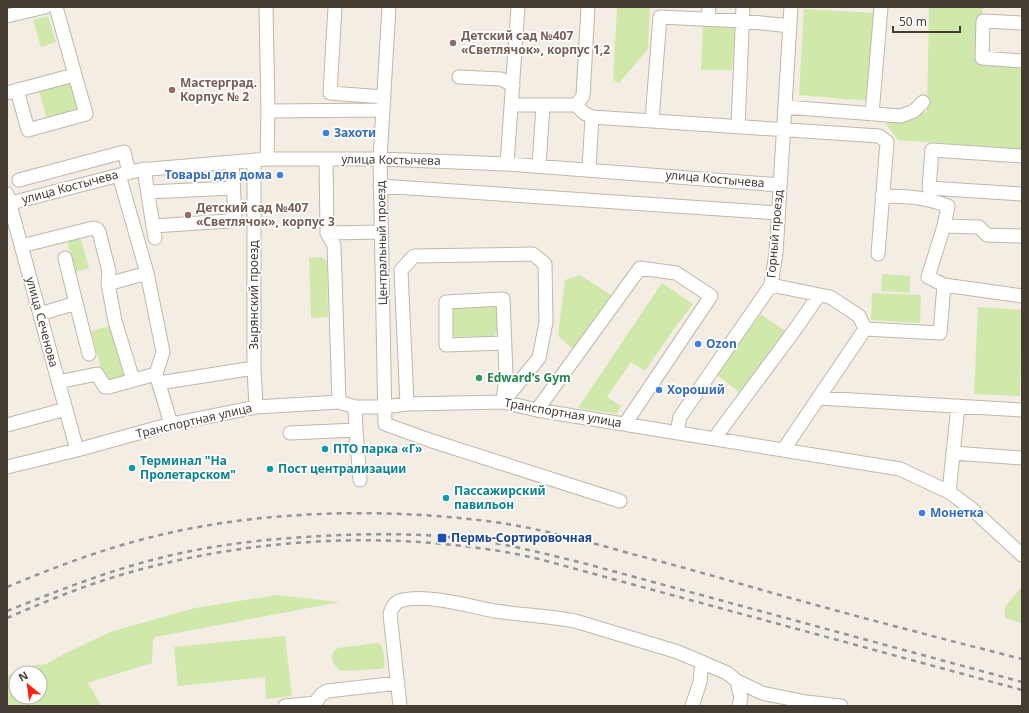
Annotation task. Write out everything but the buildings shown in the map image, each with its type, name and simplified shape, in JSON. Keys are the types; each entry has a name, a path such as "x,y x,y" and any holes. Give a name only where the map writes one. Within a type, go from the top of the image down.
{"street":[{"path":"7,16 45,7"},
{"path":"56,7 86,114 28,130 12,92 74,75"},
{"name":"Зырянский проезд","path":"256,407 254,368 260,160 268,111 266,7"},
{"path":"335,7 330,93 384,97"},
{"name":"Центральный проезд","path":"389,7 380,159 385,424 432,441 620,501"},
{"path":"507,164 518,7"},
{"path":"576,105 583,96 588,7"},
{"path":"738,127 743,7"},
{"name":"Горный проезд","path":"677,432 680,417 771,285 776,253 791,7"},
{"path":"872,114 881,7"},
{"path":"652,120 660,17 675,12 709,13 743,21 790,26"},
{"path":"1022,23 983,20 982,58 1022,61"},
{"path":"459,77 501,79 513,86"},
{"path":"785,107 901,116 914,111 923,102"},
{"path":"512,105 576,105 584,113 592,116 784,131 879,136 887,142 878,254"},
{"path":"539,166 543,106"},
{"path":"268,111 383,110"},
{"path":"589,169 592,116"},
{"path":"1022,156 932,150 929,188 1022,194"},
{"path":"20,180 124,152 124,173 163,352 158,378 171,424"},
{"path":"326,159 327,233 334,245 339,402"},
{"name":"улица Костычева","path":"8,200 144,169 260,160 380,159 507,164 589,169 780,185"},
{"path":"144,169 154,232 229,221 233,219 235,216 232,162"},
{"path":"380,186 778,213"},
{"path":"148,192 234,188"},
{"path":"882,196 909,196 948,206 944,226 928,277 944,285 1022,296"},
{"name":"улица Сеченова","path":"8,200 77,450"},
{"path":"944,226 979,227 987,235 1022,236"},
{"path":"21,246 97,228 109,271 108,284 115,320 133,380"},
{"path":"327,233 381,232"},
{"path":"407,404 401,270 414,256 533,254 545,264 546,322 539,358 503,402"},
{"path":"65,258 89,354"},
{"path":"537,410 640,268 676,273 711,296 625,424"},
{"path":"108,284 147,273"},
{"path":"771,285 830,297 859,316 865,329"},
{"path":"865,329 940,333 944,285"},
{"path":"716,438 819,295"},
{"path":"503,402 506,375 503,299 446,302 446,345 504,343"},
{"path":"40,314 76,303"},
{"path":"784,449 865,329"},
{"path":"58,382 93,373 99,376 106,387 133,380 254,368"},
{"path":"818,398 1022,410"},
{"name":"Транспортная улица","path":"7,467 77,450 171,424 256,407 339,402 355,407 385,407 407,404 503,402 537,410 900,468 949,492 972,509 1022,556"},
{"path":"949,492 958,406"},
{"path":"355,407 360,480"},
{"path":"7,425 66,409"},
{"path":"290,433 356,430"},
{"path":"953,453 1022,458"},
{"path":"400,706 390,614 391,608 394,604 401,600 425,598 495,610 559,618 575,622 678,652 727,673 737,681 762,693 806,702 841,706"},
{"path":"692,706 700,682 702,662"},
{"path":"737,681 741,698 739,706"},
{"path":"285,706 319,704 321,695 327,691 398,683"}],"green space":[{"path":"617,7 650,7 648,49 619,83 613,80"},
{"path":"929,7 983,7 980,61 1022,67 1022,149 898,140 885,123 927,112"},
{"path":"804,9 876,13 870,101 799,95"},
{"path":"48,16 56,42 41,47 33,20"},
{"path":"703,26 735,28 732,70 701,70"},
{"path":"71,82 79,113 48,122 39,91"},
{"path":"80,236 89,268 75,272 67,240"},
{"path":"322,257 327,262 328,317 311,318 309,258"},
{"path":"882,274 910,276 910,293 881,291"},
{"path":"580,275 614,297 575,351 558,336 565,280"},
{"path":"662,283 693,304 645,371 631,362 607,397 621,406 617,414 578,408"},
{"path":"872,293 921,295 920,323 871,320"},
{"path":"490,302 498,309 498,330 492,336 455,337 451,332 450,311 455,305"},
{"path":"978,307 1022,310 1020,396 974,394"},
{"path":"761,314 788,333 740,393 716,374"},
{"path":"110,326 124,377 105,382 91,331"},
{"path":"1022,586 1022,623 1005,618 1005,607"},
{"path":"277,595 340,602 155,637 153,640 152,663 87,683 101,706 7,706 7,676 8,705 48,705 48,665 35,665 46,664 110,632 195,608"},
{"path":"285,636 292,696 266,699 265,677 178,686 174,647"},
{"path":"377,643 382,646 384,668 341,671 333,663 333,653 338,648"}],"railway":[{"path":"7,587 99,552 156,536 193,528 271,517 311,514 351,513 430,516 489,521 531,528 919,633 1022,659"},
{"path":"7,611 79,583 115,571 194,550 301,537 382,534 442,536 507,545 583,563 1022,682"},
{"path":"7,618 101,581 159,565 205,555 251,548 346,540 439,544 498,551 539,559 1022,690"}],"place":[{"name":"Детский сад №407 «Светлячок», корпус 1,2","path":"453,43"},
{"name":"Мастерград. Корпус № 2","path":"172,90"},
{"name":"Захоти","path":"326,133"},
{"name":"Товары для дома","path":"280,175"},
{"name":"Детский сад №407 «Светлячок», корпус 3","path":"188,215"},
{"name":"Ozon","path":"698,344"},
{"name":"Edward's Gym","path":"479,378"},
{"name":"Хороший","path":"659,390"},
{"name":"ПТО парка «Г»","path":"325,449"},
{"name":"Терминал \"На Пролетарском\"","path":"132,468"},
{"name":"Пост централизации","path":"270,469"},
{"name":"Пассажирский павильон","path":"446,498"},
{"name":"Монетка","path":"922,513"},
{"name":"Пермь-Сортировочная","path":"442,538"}]}
